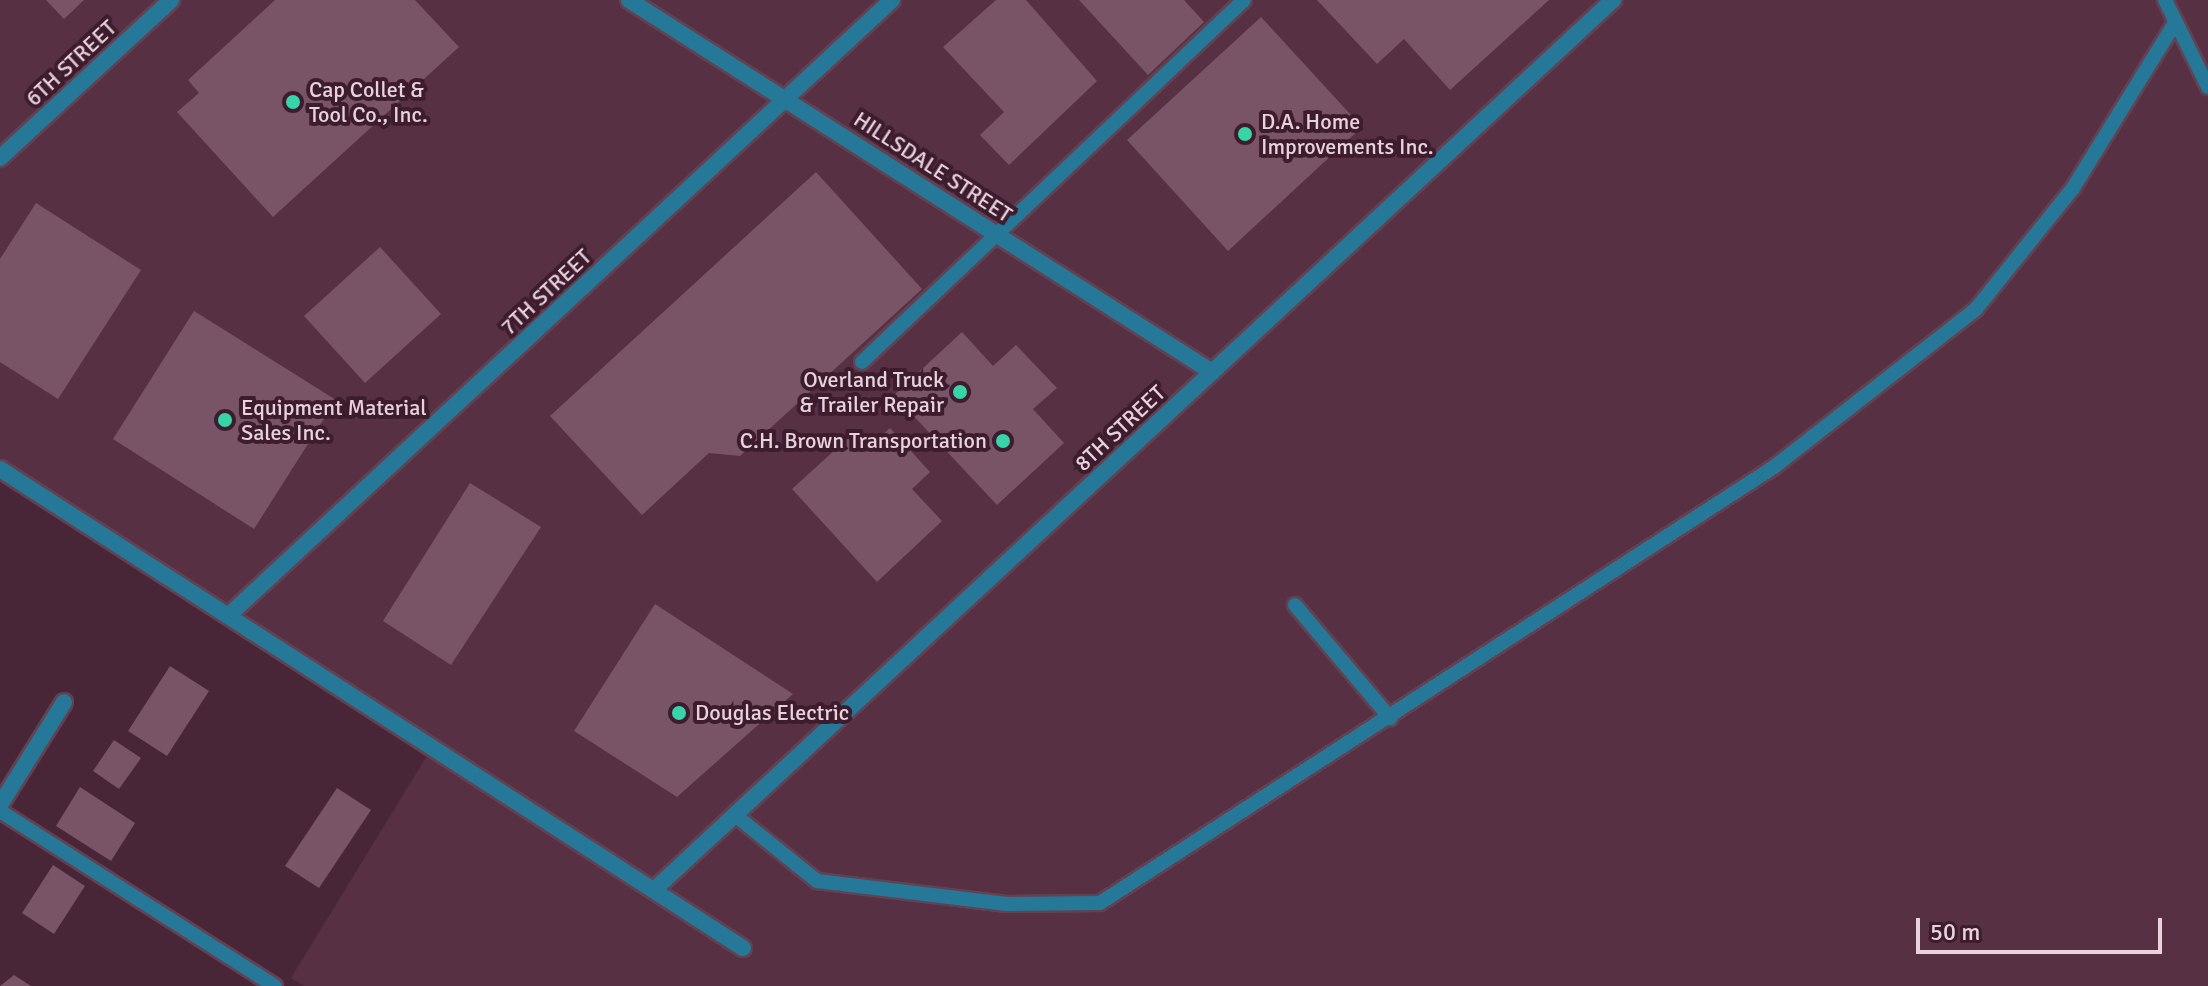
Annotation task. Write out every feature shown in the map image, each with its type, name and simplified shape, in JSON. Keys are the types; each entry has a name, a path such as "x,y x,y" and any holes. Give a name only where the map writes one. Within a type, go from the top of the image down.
{"street":[{"name":"6TH STREET","path":"0,158 171,0"},
{"name":"HILLSDALE STREET","path":"629,0 1212,372"},
{"name":"7TH STREET","path":"229,615 892,0"},
{"name":"8TH STREET","path":"656,888 1613,0"},
{"path":"0,469 656,888 743,948"},
{"path":"0,808 64,702"}],"lane":[{"path":"862,362 1244,0"},
{"path":"2165,0 2208,87"},
{"path":"735,815 817,881 1007,904 1100,903 1774,467 1976,309 2073,188 2175,23"},
{"path":"1295,605 1390,718"},
{"path":"0,808 275,986"}],"shaded area":[{"path":"0,0 2208,0 2208,986 304,986 291,978 433,746 0,469"}],"building":[{"path":"46,0 84,0 64,19"},
{"name":"Cap Collet & Tool Co., Inc.","path":"275,0 415,0 459,47 273,217 177,112 199,93 188,80"},
{"path":"996,0 1026,0 1097,81 1009,165 980,135 1004,112 943,47"},
{"path":"1079,0 1184,0 1204,22 1148,75"},
{"path":"1317,0 1549,0 1450,90 1404,39 1377,64"},
{"name":"D.A. Home Improvements Inc.","path":"1261,17 1362,127 1228,251 1127,140"},
{"path":"816,172 922,289 740,456 709,453 642,515 550,416"},
{"path":"36,203 141,270 58,399 0,362 0,259"},
{"path":"380,247 441,314 365,383 304,316"},
{"name":"Equipment Material Sales Inc.","path":"194,311 336,400 254,529 113,439"},
{"path":"962,332 993,366 1016,345 1057,388 1033,409 1064,443 997,505 894,395"},
{"path":"890,428 930,472 912,489 942,521 877,582 792,489 858,429 872,444"},
{"path":"470,483 541,527 451,665 383,621"},
{"name":"Douglas Electric","path":"655,604 793,694 677,797 574,731"},
{"path":"170,666 209,691 167,756 128,731"},
{"path":"114,740 141,758 119,789 93,771"},
{"path":"80,787 135,823 111,861 56,826"},
{"path":"337,788 371,810 319,888 285,866"},
{"path":"53,865 85,886 54,934 22,913"},
{"path":"14,975 31,986 0,986"}],"place":[{"name":"Cap Collet & Tool Co., Inc.","path":"293,102"},
{"name":"D.A. Home Improvements Inc.","path":"1245,134"},
{"name":"Overland Truck & Trailer Repair","path":"960,392"},
{"name":"Equipment Material Sales Inc.","path":"225,420"},
{"name":"C.H. Brown Transportation","path":"1003,441"},
{"name":"Douglas Electric","path":"679,713"}]}
